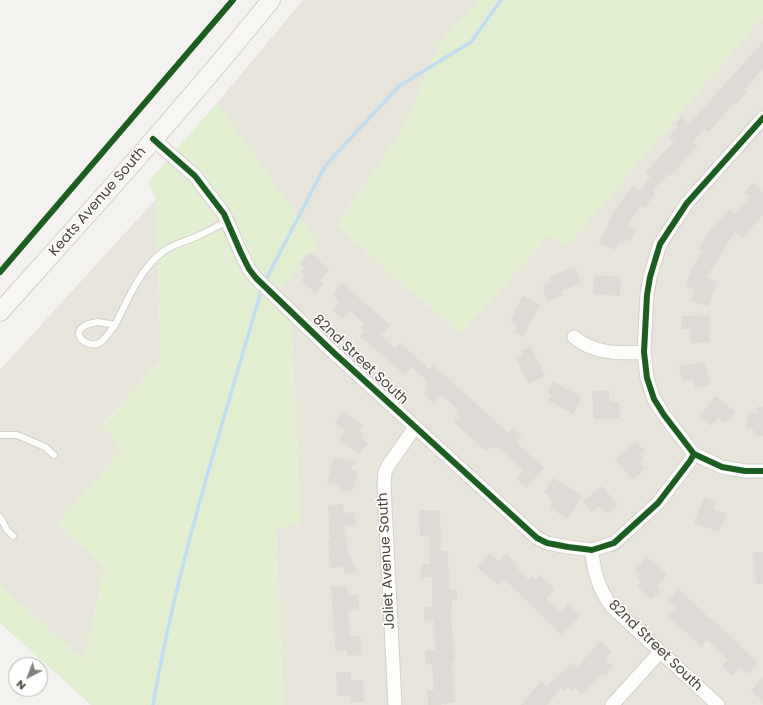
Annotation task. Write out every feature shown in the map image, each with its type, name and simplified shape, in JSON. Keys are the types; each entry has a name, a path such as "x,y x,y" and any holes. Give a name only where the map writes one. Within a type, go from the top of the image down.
{"main road":[{"name":"Keats Avenue South","path":"0,312 154,139 236,44 271,0"}],"street":[{"path":"763,118 687,203 660,244 650,276 647,295 644,352 647,378 654,399 664,415 694,454 722,467 746,471 763,471"},
{"name":"82nd Street South","path":"154,139 195,176 224,214 241,253 249,269 256,278 333,352 537,538 547,543 592,550 593,565 604,596 612,607 718,705"},
{"path":"574,337 581,343 609,353 624,354 644,352"},
{"name":"Joliet Avenue South","path":"395,705 384,485 385,472 388,466 415,427"},
{"path":"592,550 614,542 658,503 694,454"},
{"path":"612,705 660,652"}],"lane":[{"path":"115,324 98,322 87,323 79,330 78,334 80,338 88,344 101,342 115,324 138,281 150,265 164,252 183,241 200,235 227,221"},
{"path":"0,435 17,435 45,447 54,455"},
{"path":"0,517 7,530 13,536"}],"shaded area":[{"path":"303,0 479,0 439,44 400,135 337,224 396,279 461,333 550,234 566,247 763,16 763,705 283,705 276,527 300,524 291,312 274,296 217,103"},
{"path":"156,199 161,361 102,425 122,450 57,524 105,567 84,661 0,585 0,370"}],"green space":[{"path":"479,0 763,0 763,16 566,248 550,234 461,333 396,279 337,224 400,135 439,44"},
{"path":"217,103 319,245 274,295 291,312 300,524 276,528 283,705 91,705 48,666 48,657 38,657 0,623 0,585 84,660 105,567 57,524 122,450 102,426 161,361 156,199 148,182"}],"building":[{"path":"763,42 763,69 745,89 747,92 736,104 734,103 708,132 704,129 693,142 698,146 670,176 669,174 652,191 655,193 645,208 641,206 627,226 636,230 630,242 625,239 623,244 619,242 615,250 599,243 613,213 633,186 641,191 650,177 645,173 674,142 669,137 678,127 675,124 682,117 689,124"},
{"path":"753,183 763,192 763,215 742,238 735,232 706,278 717,282 709,307 691,301 695,289 686,286 692,268 702,252 698,249 712,228 730,209 735,213 750,197 745,192"},
{"path":"310,252 329,270 320,280 324,284 315,293 301,280 305,275 301,271 304,268 299,264"},
{"path":"575,267 581,283 561,291 563,295 548,301 542,287 551,283 549,277"},
{"path":"594,275 621,277 620,296 593,294"},
{"path":"342,283 390,325 381,336 395,348 400,343 429,369 433,365 508,433 513,428 522,435 516,442 544,468 526,488 516,478 523,470 497,446 494,450 490,446 486,451 454,422 459,416 455,413 458,410 442,395 434,403 424,394 429,389 425,385 428,382 412,367 405,375 360,336 365,331 361,327 364,324 350,311 342,319 332,310 340,301 332,295"},
{"path":"523,296 540,305 523,337 514,332 518,325 510,321"},
{"path":"709,315 710,342 691,343 691,329 682,329 681,316"},
{"path":"531,346 545,376 528,384 516,359 523,356 521,351"},
{"path":"705,361 710,385 695,388 693,379 682,381 679,367"},
{"path":"553,381 582,397 573,414 548,401 552,395 547,393"},
{"path":"609,390 610,402 619,402 620,418 594,419 592,391"},
{"path":"716,396 735,412 725,423 718,417 711,426 699,416"},
{"path":"758,406 763,407 763,436 753,435 754,430 746,428 749,412 757,414"},
{"path":"343,412 364,426 360,431 365,434 362,439 368,443 360,454 339,440 345,430 335,423"},
{"path":"636,441 645,451 640,455 644,459 640,463 645,469 633,480 615,459"},
{"path":"334,457 355,462 351,469 358,471 352,492 340,489 341,486 327,482"},
{"path":"553,478 582,495 568,519 550,508 553,502 548,500 550,496 544,492"},
{"path":"602,486 618,505 607,514 600,506 592,512 583,501"},
{"path":"704,497 716,501 713,509 726,514 719,532 694,523"},
{"path":"343,504 344,513 354,512 356,525 345,526 348,553 358,572 344,573 344,567 330,568 328,505"},
{"path":"419,510 440,510 441,551 448,551 449,590 457,590 457,599 452,599 451,620 455,662 452,662 455,702 441,705 428,705 427,690 434,690 432,664 426,665 425,651 436,650 433,620 424,621 424,607 432,607 432,577 421,578 421,564 430,564 429,536 420,536"},
{"path":"763,552 763,584 756,584 753,553"},
{"path":"489,553 499,562 506,554 517,564 515,566 529,580 532,576 535,580 540,575 555,589 546,599 561,613 568,604 580,616 562,635 504,579 498,585 477,567"},
{"path":"647,557 667,575 657,586 661,590 651,600 637,586 641,581 637,578 640,574 635,570"},
{"path":"347,586 348,595 358,595 359,610 348,611 350,637 360,636 362,655 347,656 347,650 335,651 331,587"},
{"path":"679,589 758,663 748,674 740,667 733,676 722,666 728,659 707,640 701,646 668,616 676,608 668,601"},
{"path":"600,641 612,652 605,659 613,666 605,676 603,674 581,694 575,688 571,692 568,688 564,692 561,688 547,705 521,705 541,681 547,686 573,662 577,667"},
{"path":"336,672 351,672 351,680 363,680 364,702 351,702 351,696 337,696"},
{"path":"763,677 763,701 751,691"}],"waterway":[{"path":"264,283 325,166 399,86 471,42 501,0"},
{"path":"153,705 163,652 187,547 262,288"}],"cycle path":[{"path":"0,272 233,0"},
{"path":"763,118 687,203 660,244 650,277 647,295 644,352 647,378 654,399 664,415 694,454 722,467 745,471 763,471"},
{"path":"153,139 195,176 224,214 241,253 249,269 256,278 333,352 537,538 547,543 592,550 614,543 658,503 694,454"}]}
